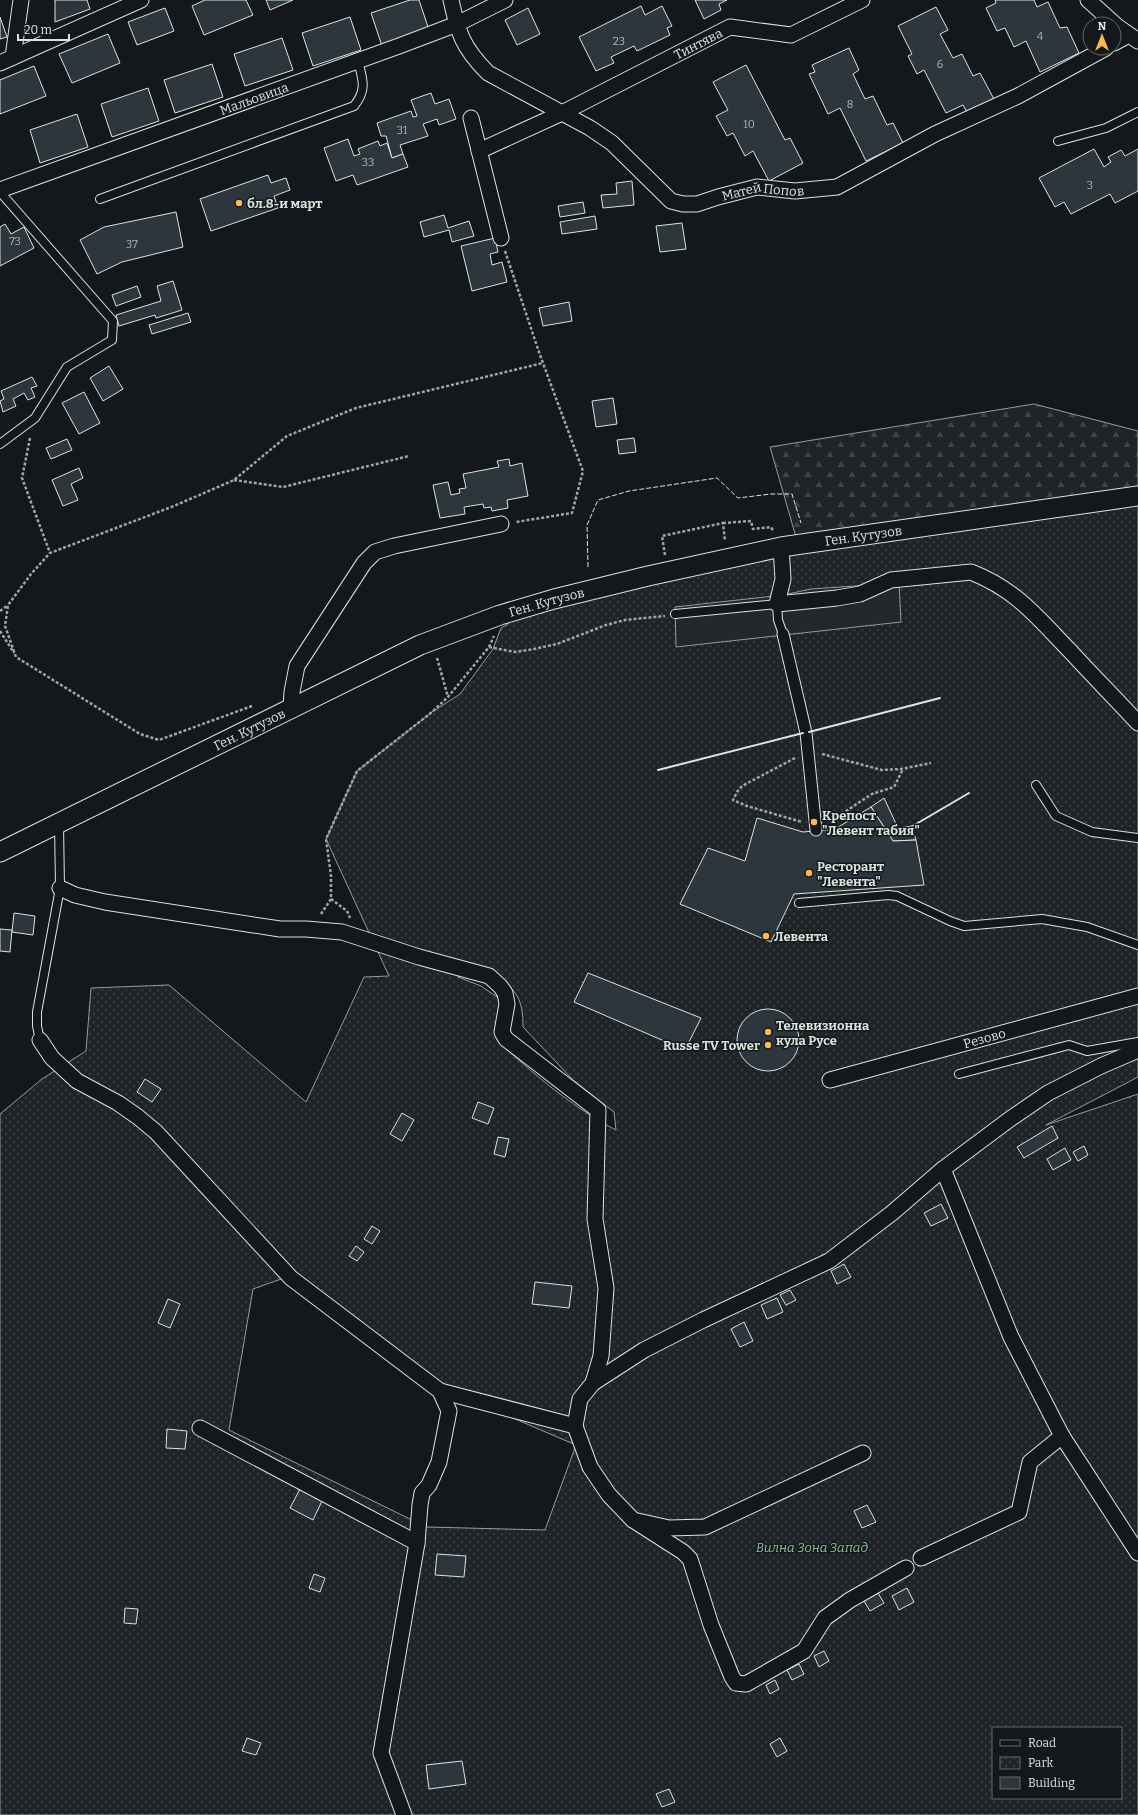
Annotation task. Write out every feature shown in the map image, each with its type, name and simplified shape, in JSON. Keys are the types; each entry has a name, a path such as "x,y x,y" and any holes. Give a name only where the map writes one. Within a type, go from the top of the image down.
{"street":[{"path":"7,60 21,0"},
{"path":"7,60 141,0"},
{"name":"Матей Попов","path":"451,0 456,24 464,44 475,60 488,73 590,128 612,143 671,201 683,204 697,204 731,193 757,187 795,191 819,190 837,187 935,134 1018,96 1091,56"},
{"name":"Мальовица","path":"0,191 456,24 505,0"},
{"name":"Тинтява","path":"479,151 562,113 730,27 791,35 862,0"},
{"path":"1088,0 1134,38"},
{"path":"1122,41 1134,38"},
{"path":"471,118 501,238"},
{"name":"Ген. Кутузов","path":"0,852 58,822 432,640 500,615 554,599 668,571 781,547 1138,496"},
{"path":"291,708 296,666 364,563 375,552 394,546 501,524"},
{"path":"781,547 783,579 777,604 837,598 860,594 892,580 972,572 1001,586 1024,603 1138,723"},
{"path":"783,634 806,741 816,825"},
{"path":"60,888 75,895 105,902 280,929 328,930 351,934 419,957 489,976 500,986 505,993 507,1004 502,1032 506,1039 598,1110 595,1219 606,1288 601,1356 593,1383"},
{"name":"Резово","path":"830,1080 1138,996"},
{"path":"40,1040 52,1058 77,1081 118,1103 156,1132 291,1278 440,1391 575,1426"},
{"path":"906,1568 850,1600 824,1618 804,1651 746,1684 736,1683 732,1677 711,1625 690,1559 683,1552 633,1520 609,1495 590,1467 575,1426 580,1399 593,1383 644,1350 690,1326 829,1261 892,1213 944,1169 1010,1119 1048,1093 1138,1050"},
{"path":"944,1169 1012,1337 1062,1436 1138,1553"},
{"path":"404,1815 381,1753 417,1543 422,1493 429,1485 439,1462 449,1411 440,1391"},
{"path":"200,1428 417,1543"},
{"path":"922,1558 1019,1512 1030,1462 1062,1436"},
{"path":"633,1520 669,1528 705,1527 863,1453"}],"lane":[{"path":"100,199 354,106 361,98 364,84 358,61"},
{"path":"1058,141 1106,128 1138,112"},
{"path":"0,191 113,321 112,340 66,367 35,418 0,444"},
{"path":"675,614 777,604 778,620 783,634"},
{"path":"1036,785 1056,816 1092,832 1138,838"},
{"path":"40,1040 36,1026 37,1012 60,888 58,822"},
{"path":"799,903 888,895 897,896 950,922 964,926 1042,920 1087,927 1138,945"},
{"path":"959,1074 1069,1045 1087,1051 1138,1042"}],"path":[{"path":"501,238 583,471 572,513 501,524"},
{"path":"0,611 8,605 31,574 50,553 174,506 234,480 287,436 356,408 544,363"},
{"path":"35,418 22,478 50,553"},
{"path":"234,480 283,487 409,456"},
{"path":"668,571 662,536 723,523 751,521 753,529 771,527 781,547"},
{"path":"723,523 728,558"},
{"path":"8,605 5,626 16,657"},
{"path":"489,647 515,652 534,649 557,644 606,625 625,620 675,614"},
{"path":"351,934 351,923 346,911 331,899 331,876 326,839 357,771 432,712 448,697 489,647 494,637 500,615"},
{"path":"0,631 16,657 140,734 159,740 255,705"},
{"path":"432,640 448,697"},
{"path":"903,769 894,787 872,794 834,819 816,825 747,806 734,800 737,792 742,786 800,755 806,741 812,749 819,753 882,770 903,769 931,763"}],"green space":[{"path":"1034,404 1138,431 1138,1001 811,589 770,447"},
{"name":"Вилна Зона Запад","path":"1138,496 1138,1077 1046,1125 1138,1094 1138,1815 0,1815 0,1114 42,1079 86,1051 91,988 169,985 306,1102 364,977 389,976 326,839 357,771 432,712 460,694 493,649 501,628 508,624 520,609 648,576","holes":["460,969 486,976 506,984 514,991 519,1000 522,1011 523,1027 573,1080 614,1112 616,1130 585,1112 555,1090 499,1042 500,999 481,986 458,977","284,1278 419,1378 576,1445 545,1530 426,1527 229,1430 253,1289"]}],"shaded area":[{"path":"899,583 901,622 676,647 675,607 783,595 811,589"}],"building":[{"path":"55,0 87,0 90,9 55,22"},
{"path":"205,0 246,0 253,15 204,35 192,6"},
{"path":"266,0 293,0 270,10"},
{"path":"410,0 419,0 429,30 382,46 371,13"},
{"path":"695,0 727,0 719,4 721,10 704,19"},
{"path":"995,0 1034,0 1037,7 1048,2 1060,28 1067,27 1079,53 1040,72 1026,41 1014,47 1005,28 997,31 986,8 996,3"},
{"path":"641,6 645,15 662,6 672,26 667,28 670,35 637,51 634,46 611,57 614,63 596,71 579,37"},
{"path":"936,7 948,30 940,34 953,58 962,54 973,76 980,73 995,101 968,114 963,105 946,113 924,70 917,74 908,56 912,54 898,26"},
{"path":"165,8 174,31 137,45 128,22"},
{"path":"528,8 540,34 517,45 505,20"},
{"path":"0,17 7,37 0,39"},
{"path":"350,17 361,50 313,66 302,33"},
{"path":"108,34 120,63 72,83 59,54"},
{"path":"282,38 293,70 245,86 234,54"},
{"path":"849,48 859,70 853,74 865,99 873,96 887,125 893,123 903,143 866,161 840,108 828,114 809,74 815,72 812,65"},
{"path":"212,64 223,97 175,113 164,80"},
{"path":"746,65 785,140 790,138 803,163 769,181 753,151 745,156 733,133 727,136 716,116 728,110 713,82"},
{"path":"34,66 46,96 0,114 0,80"},
{"path":"148,88 159,121 112,137 101,104"},
{"path":"431,93 435,104 449,99 456,119 439,125 437,119 423,124 428,136 400,145 403,154 392,158 386,136 381,136 377,123 411,111 413,117 417,116 411,100"},
{"path":"77,114 88,147 40,163 30,130"},
{"path":"348,139 354,156 360,154 358,149 378,141 380,146 387,143 392,158 403,154 408,167 357,185 353,175 336,181 324,148"},
{"path":"1094,149 1104,167 1111,162 1108,157 1121,150 1125,156 1138,149 1138,191 1115,203 1110,194 1071,214 1064,202 1055,207 1039,178"},
{"name":"бл.8-и март","path":"268,175 271,183 286,178 290,190 274,196 278,208 211,231 200,199"},
{"path":"632,181 634,205 603,208 601,195 617,194 616,183"},
{"path":"583,202 585,213 560,217 558,206"},
{"path":"176,212 183,247 122,262 97,274 80,240 104,227"},
{"path":"444,215 448,228 469,221 474,236 452,242 449,230 424,237 420,222"},
{"path":"595,216 597,229 562,234 560,222"},
{"path":"682,223 686,249 660,252 656,226"},
{"path":"5,224 11,234 24,227 34,248 0,266 0,227"},
{"path":"495,238 498,252 490,254 492,265 502,262 507,282 472,291 461,246"},
{"path":"173,281 182,310 156,318 155,315 119,326 116,315 161,301 157,286"},
{"path":"137,286 141,297 116,306 112,295"},
{"path":"569,302 572,321 543,326 539,308"},
{"path":"188,313 191,322 152,334 149,325"},
{"path":"109,366 123,389 103,401 90,378"},
{"path":"32,377 37,386 31,388 35,397 28,400 24,393 13,399 16,406 3,412 0,401 4,399 1,391"},
{"path":"84,392 100,423 79,434 62,403"},
{"path":"613,398 617,424 596,427 592,401"},
{"path":"634,438 636,452 619,454 617,440"},
{"path":"67,439 72,450 51,459 46,448"},
{"path":"509,459 510,466 522,463 528,496 507,500 508,508 492,511 491,507 484,508 483,504 464,507 465,514 440,518 433,485 448,482 451,495 460,493 459,489 466,488 463,474 499,467 497,461"},
{"path":"79,468 83,478 71,484 78,500 63,506 52,480"},
{"path":"884,798 898,828 912,826 916,840 893,841 871,807"},
{"name":"Ресторант \"Левента\"","path":"871,807 893,841 916,840 924,885 794,894 771,942 680,904 708,848 745,861 757,818 803,832 835,829"},
{"path":"14,913 35,916 33,935 12,932"},
{"path":"0,929 12,930 10,952 0,951"},
{"path":"588,973 701,1018 685,1050 574,1002"},
{"name":"Телевизионна кула Русе","path":"762,1009 774,1009 790,1018 797,1028 799,1040 797,1052 790,1062 774,1071 762,1071 751,1066 742,1057 737,1046 737,1034 742,1023 751,1014"},
{"path":"145,1079 161,1089 152,1102 137,1092"},
{"path":"478,1102 494,1108 488,1124 472,1118"},
{"path":"402,1113 414,1120 402,1141 390,1134"},
{"path":"1052,1126 1058,1138 1024,1158 1017,1147"},
{"path":"498,1137 509,1139 505,1157 494,1154"},
{"path":"1084,1146 1088,1155 1078,1161 1073,1152"},
{"path":"1065,1148 1071,1160 1053,1170 1047,1159"},
{"path":"941,1204 948,1218 931,1226 924,1213"},
{"path":"372,1226 380,1231 372,1244 364,1239"},
{"path":"356,1246 364,1252 357,1261 349,1256"},
{"path":"844,1264 851,1277 837,1284 831,1271"},
{"path":"535,1282 572,1286 569,1308 532,1304"},
{"path":"790,1290 796,1300 786,1305 780,1295"},
{"path":"777,1298 783,1312 767,1319 761,1305"},
{"path":"168,1299 180,1304 170,1328 158,1323"},
{"path":"744,1322 753,1341 740,1347 731,1329"},
{"path":"167,1429 187,1431 185,1449 166,1448"},
{"path":"300,1489 322,1501 313,1520 290,1508"},
{"path":"867,1505 876,1522 862,1528 854,1511"},
{"path":"437,1554 466,1556 464,1577 435,1575"},
{"path":"314,1574 325,1578 320,1592 309,1588"},
{"path":"907,1588 914,1602 899,1610 892,1596"},
{"path":"878,1593 884,1603 870,1611 864,1601"},
{"path":"125,1608 138,1609 136,1624 124,1623"},
{"path":"824,1651 829,1661 819,1667 814,1656"},
{"path":"799,1664 804,1674 792,1680 787,1670"},
{"path":"775,1680 779,1689 770,1694 766,1685"},
{"path":"247,1738 261,1743 256,1755 242,1751"},
{"path":"780,1738 787,1751 777,1757 770,1744"},
{"path":"462,1761 466,1784 429,1789 426,1765"},
{"path":"669,1789 675,1802 662,1807 656,1794"}],"fence":[{"path":"588,567 587,525 598,500 629,491 717,478 738,498 771,494 792,494 801,523"}],"wall":[{"path":"809,732 940,698"},
{"path":"658,770 803,733"},
{"path":"911,827 969,793"}],"place":[{"name":"бл.8-и март","path":"239,203"},
{"name":"Крепост \"Левент табия\"","path":"814,822"},
{"name":"Ресторант \"Левента\"","path":"809,873"},
{"name":"Левента","path":"766,936"},
{"name":"Телевизионна кула Русе","path":"768,1032"},
{"name":"Russe TV Tower","path":"768,1045"}]}
